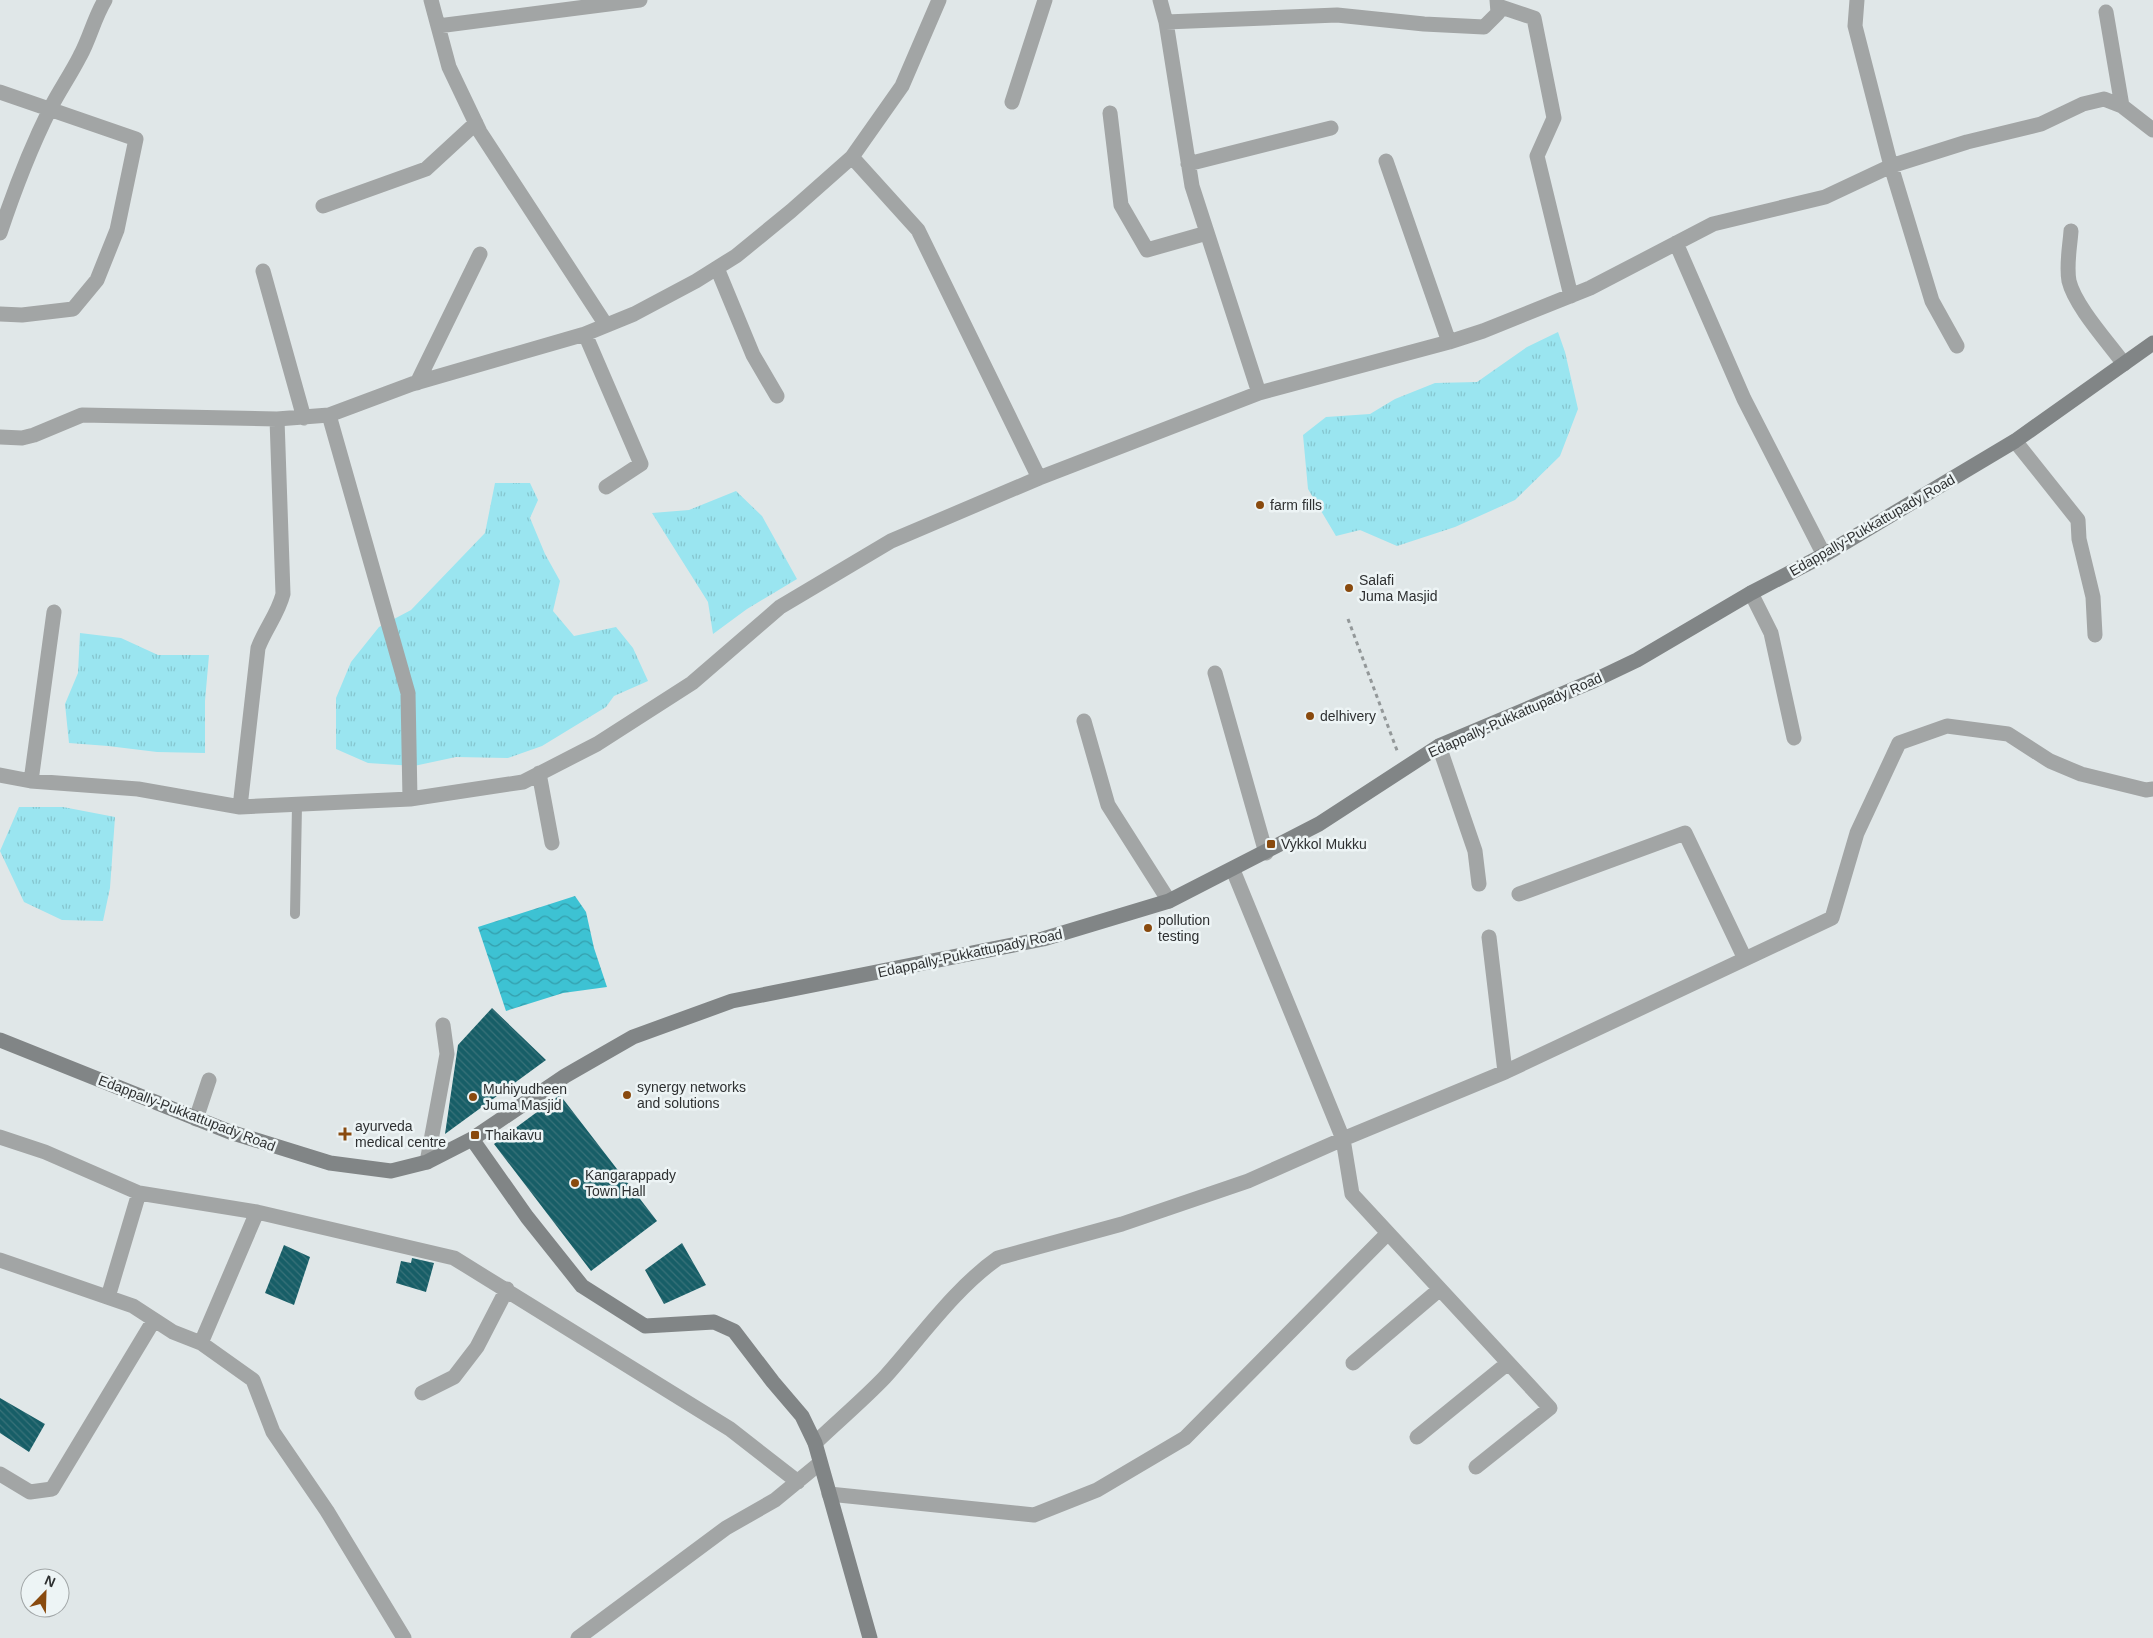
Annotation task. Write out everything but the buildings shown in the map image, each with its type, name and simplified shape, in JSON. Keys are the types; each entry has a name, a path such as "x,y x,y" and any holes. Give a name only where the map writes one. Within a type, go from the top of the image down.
{"main road":[{"name":"Edappally-Pukkattupady Road","path":"0,1040 230,1132 330,1163 391,1171 427,1162 472,1139 565,1076 633,1037 732,1001 1043,939 1170,901 1319,824 1439,746 1593,681 1637,660 1751,593 1824,555 2015,441 2153,343"},
{"path":"472,1139 527,1216 582,1286 645,1326 714,1322 734,1331 772,1382 802,1416 815,1443 870,1638"}],"street":[{"path":"0,233 14,191 50,108 82,54 98,11 105,0"},
{"path":"431,0 449,67 476,123 606,325"},
{"path":"438,26 640,0"},
{"path":"0,436 22,438 34,435 82,415 277,419 329,415 417,383 585,334 662,300 736,256 852,157 902,86 939,0"},
{"path":"1012,102 1045,0"},
{"path":"1160,0 1166,22 1192,186 1258,393"},
{"path":"1857,0 1856,26 1891,166 1932,301 1957,346"},
{"path":"1166,22 1337,15 1424,24 1484,27 1498,13 1497,3 1534,18 1554,118 1537,156 1571,296"},
{"path":"2106,12 2122,106"},
{"path":"0,92 136,139 117,230 97,280 73,309 22,315 0,314"},
{"path":"0,775 31,781 138,788 240,807 410,799 523,782 597,744 692,683 780,607 891,541 1039,478 1258,393 1449,342 1571,296 1590,288 1712,224 1825,197 1891,166 1967,142 2041,124 2083,104 2104,99 2122,106 2153,130"},
{"path":"1110,113 1121,205 1147,250 1207,233"},
{"path":"323,206 426,169 476,123"},
{"path":"1188,164 1331,128"},
{"path":"852,157 918,230 1039,478"},
{"path":"1386,161 1449,342"},
{"path":"2071,231 2068,260 2069,281 2082,307 2124,364"},
{"path":"1676,244 1744,399 1824,555"},
{"path":"417,383 480,254"},
{"path":"716,268 752,355 777,396"},
{"path":"263,271 304,418"},
{"path":"585,334 641,464 606,488"},
{"path":"329,415 408,693 410,799"},
{"path":"240,807 258,648 263,634 280,606 282,594 277,419"},
{"path":"2015,441 2078,520 2079,539 2093,598 2095,635"},
{"path":"1751,593 1771,632 1794,738"},
{"path":"31,781 54,612"},
{"path":"1215,673 1266,853"},
{"path":"1084,721 1108,805 1170,901"},
{"path":"815,1443 883,1379 968,1283 998,1258 1122,1224 1239,1184 1505,1072 1832,918 1856,832 1899,743 1947,726 2008,734 2050,761 2081,774 2146,790 2153,789"},
{"path":"1439,746 1475,851 1479,884"},
{"path":"539,773 552,842"},
{"path":"1519,894 1685,833 1745,959"},
{"path":"1233,870 1343,1139 1352,1194 1550,1408 1476,1467"},
{"path":"1489,937 1505,1072"},
{"path":"427,1162 448,1054 444,1025"},
{"path":"196,1119 210,1080"},
{"path":"0,1137 45,1152 139,1192 257,1212 454,1258 730,1429 798,1482"},
{"path":"108,1297 139,1192"},
{"path":"201,1343 257,1212"},
{"path":"829,1494 1034,1515 1097,1490 1185,1438 1388,1233"},
{"path":"0,1260 133,1306 173,1332 201,1343 253,1380 273,1432 327,1511 404,1638"},
{"path":"422,1393 454,1376 477,1347 506,1289"},
{"path":"1353,1363 1440,1289"},
{"path":"0,1474 30,1492 52,1489 154,1320"},
{"path":"1417,1437 1508,1363"},
{"path":"578,1638 726,1528 775,1500 820,1463"}],"lane":[{"path":"296,914 297,804"}],"path":[{"path":"1348,620 1404,768"}],"green space":[{"path":"1558,332 1565,352 1578,409 1560,456 1515,500 1455,527 1397,546 1360,530 1336,536 1308,489 1303,435 1326,417 1370,414 1395,399 1435,383 1477,382 1527,347"},
{"path":"495,483 530,483 538,500 530,518 545,554 560,581 553,611 574,636 616,627 633,648 648,681 614,696 606,707 542,746 508,758 456,757 414,766 368,763 336,749 336,698 351,662 379,627 411,610 485,533"},
{"path":"736,491 762,516 797,579 747,609 713,634 708,602 652,513 689,510"},
{"path":"80,633 121,638 158,655 209,655 205,701 205,753 157,752 69,743 65,704 78,673"},
{"path":"19,807 63,807 115,817 110,888 103,921 62,920 24,902 0,851"}],"water":[{"path":"575,896 586,912 594,948 607,987 563,993 506,1011 478,927"}],"place":[{"name":"farm fills","path":"1260,505"},
{"name":"Salafi Juma Masjid","path":"1349,588"},
{"name":"delhivery","path":"1310,716"},
{"name":"Vykkol Mukku","path":"1271,844"},
{"name":"pollution testing","path":"1148,928"},
{"name":"synergy networks and solutions","path":"627,1095"},
{"name":"Muhiyudheen Juma Masjid","path":"473,1097"},
{"name":"ayurveda medical centre","path":"345,1134"},
{"name":"Thaikavu","path":"475,1135"},
{"name":"Kangarappady Town Hall","path":"575,1183"}]}
